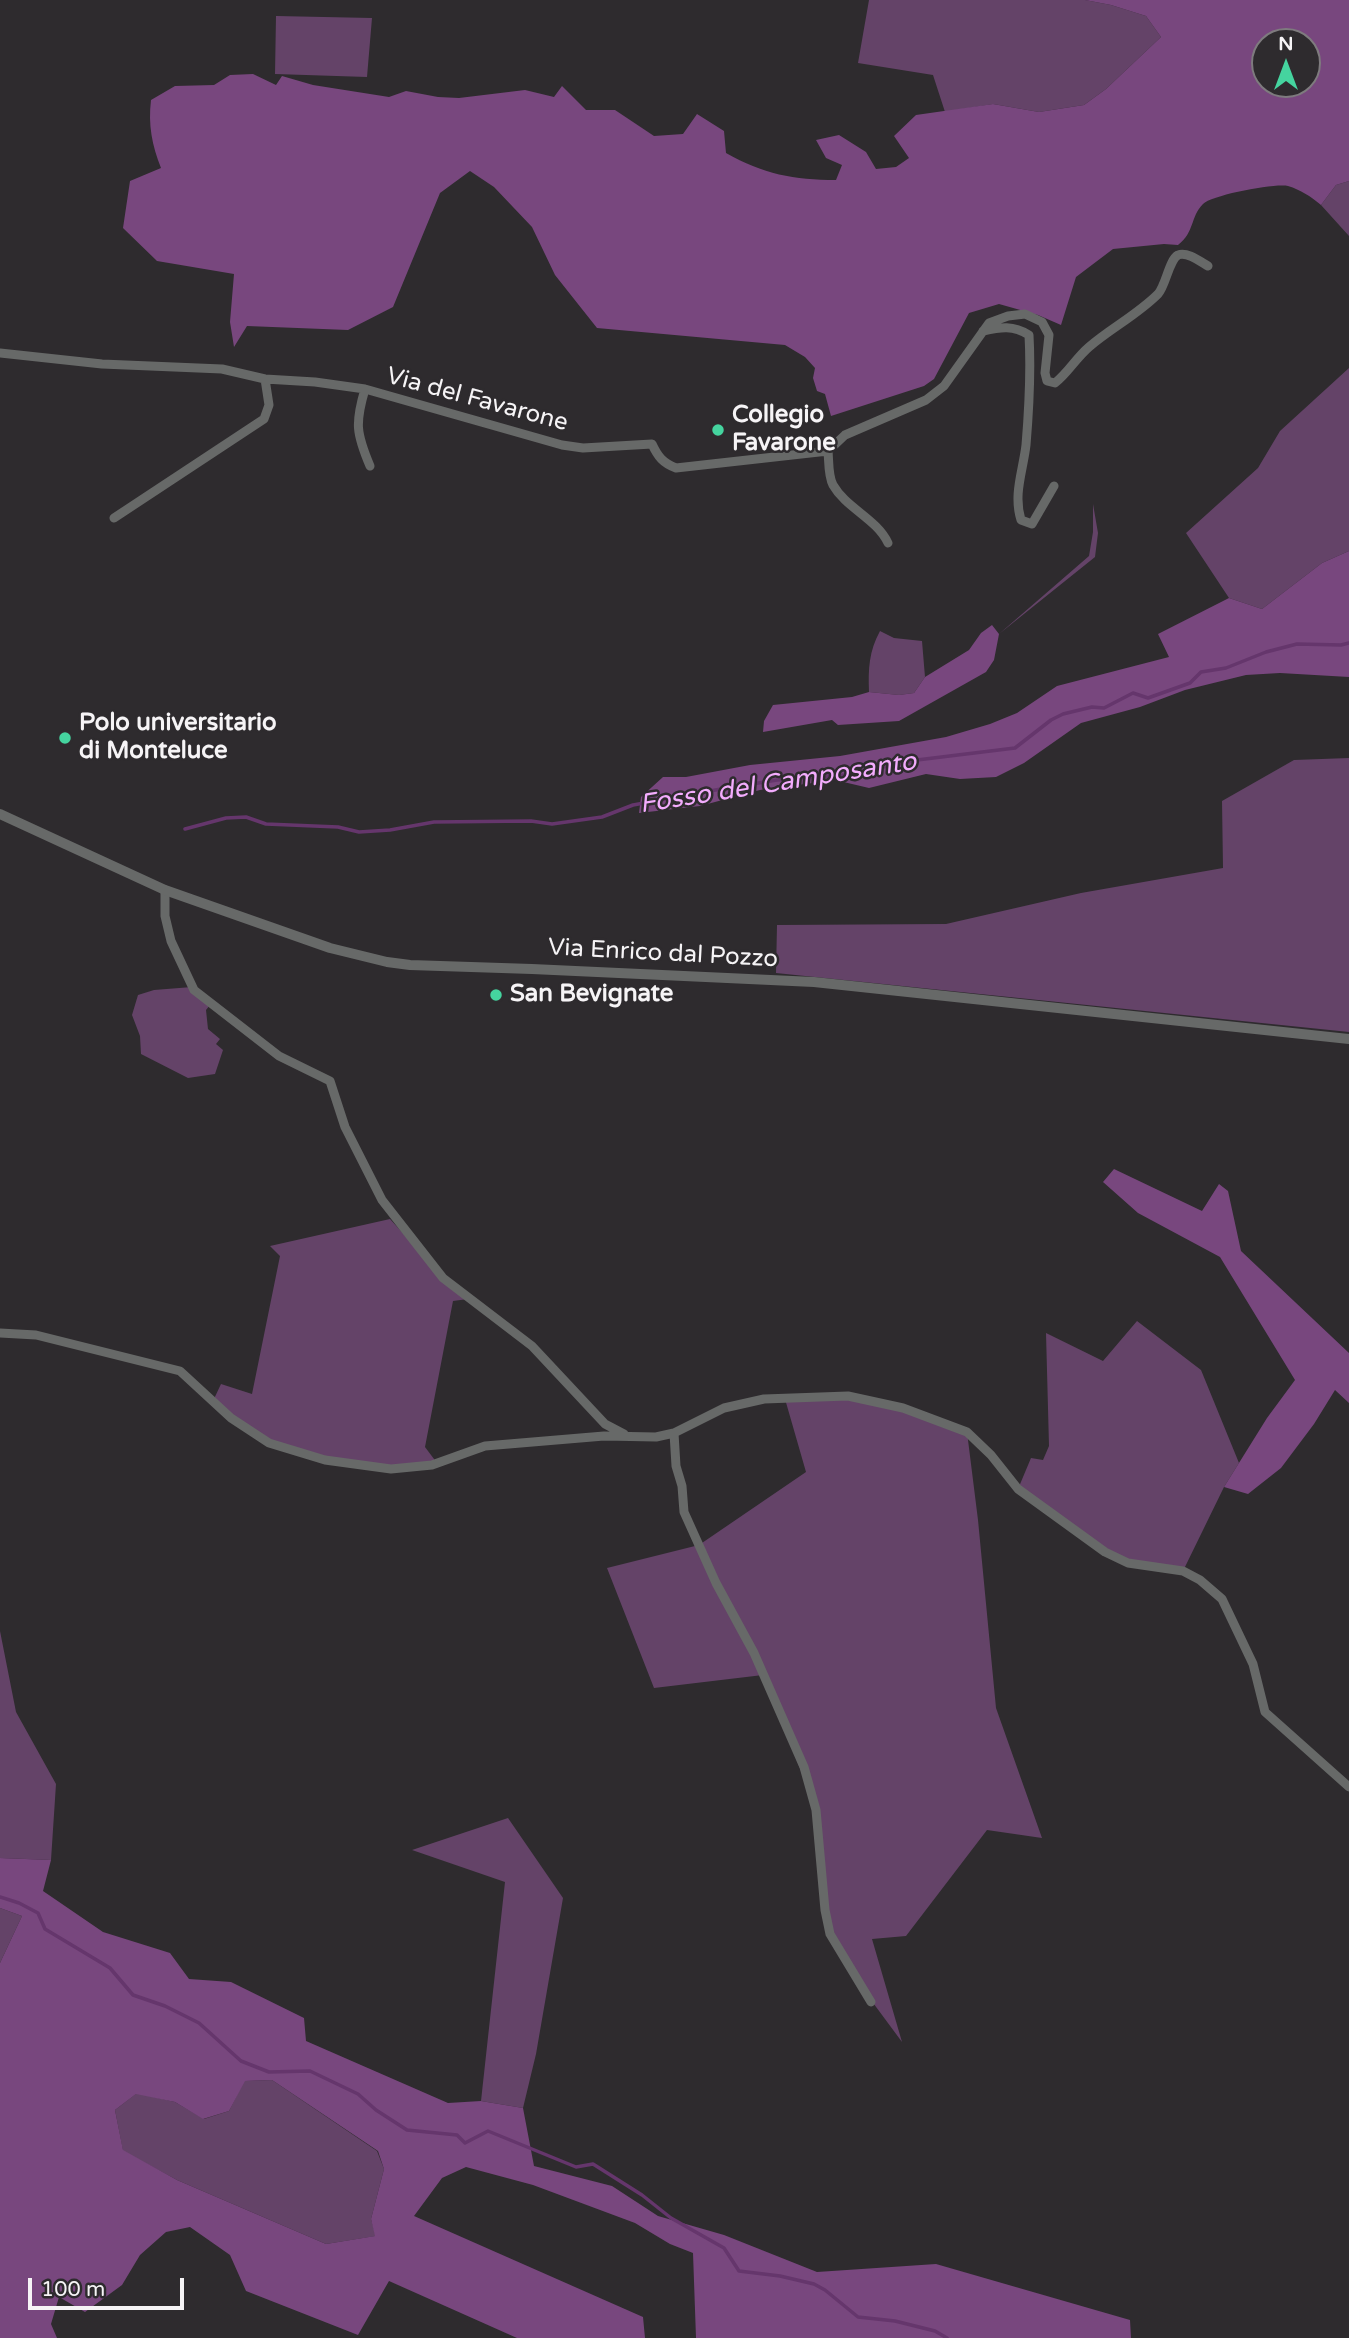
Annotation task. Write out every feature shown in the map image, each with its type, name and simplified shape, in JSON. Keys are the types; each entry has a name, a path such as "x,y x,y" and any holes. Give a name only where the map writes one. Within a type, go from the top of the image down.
{"street":[{"path":"888,543 883,533 853,508 833,486 828,451 845,435 926,400 944,386 989,323 1008,316 1026,314 1042,322 1049,335 1045,373 1047,381 1055,383 1089,347 1143,309 1163,288 1178,255 1184,254 1208,266"},
{"path":"983,331 1007,326 1029,334 1026,446 1016,506 1021,520 1032,524 1054,486"},
{"name":"Via del Favarone","path":"0,353 102,364 222,369 265,379 365,389 562,445 583,447 652,444 666,464 676,468 828,451"},
{"path":"114,518 264,419 269,405 265,379"},
{"path":"365,389 356,420 361,446 370,466"},
{"name":"Via Enrico dal Pozzo","path":"0,814 165,890 330,948 410,965 814,982 1349,1039"},
{"path":"165,890 165,916 171,941 194,990 279,1056 330,1081 345,1127 382,1200 443,1278 532,1346 605,1424 627,1436"},
{"path":"0,1333 36,1335 180,1371 231,1418 269,1443 325,1460 391,1469 432,1465 485,1446 604,1436 656,1437 674,1433 724,1408 764,1399 848,1396 903,1408 967,1432 991,1455 1018,1489 1105,1552 1128,1563 1183,1571 1200,1580 1222,1599 1253,1664 1265,1712 1349,1787"},
{"path":"674,1433 676,1466 682,1486 684,1512 716,1583 754,1653 804,1767 816,1810 825,1910 830,1934 871,2002"}],"shaded area":[{"path":"869,0 1085,0 1146,16 1161,37 1106,89 1084,105 1039,112 993,104 945,112 933,75 858,63"},
{"path":"1085,0 1349,0 1349,181 1336,185 1321,205 1301,191 1288,186 1244,190 1209,201 1199,209 1187,235 1178,245 1113,249 1076,277 1061,325 999,304 969,313 934,379 924,386 831,416 825,394 817,391 813,378 815,368 805,357 785,345 597,328 555,275 532,227 494,187 470,171 440,193 393,307 348,330 247,326 234,347 230,322 234,274 157,261 123,228 130,181 161,168 152,135 151,100 175,86 214,85 230,75 253,74 276,85 282,76 313,85 389,97 406,91 459,98 525,90 554,97 562,86 586,110 615,110 654,136 683,134 697,114 724,131 726,153 740,160 779,174 806,179 836,180 842,165 826,158 816,140 839,135 866,152 876,169 896,167 909,158 894,136 916,115 993,104 1039,112 1084,105 1106,89 1161,37 1146,16"},
{"path":"276,16 372,18 367,77 275,74"},
{"path":"1349,181 1349,236 1321,205 1336,185"},
{"path":"1349,368 1349,551 1322,563 1262,609 1229,598 1186,533 1258,468 1280,431"},
{"path":"1093,504 1098,533 1095,557 999,634 1089,556 1093,532"},
{"path":"1349,551 1349,677 1280,673 1246,675 1185,690 1140,707 1081,723 1024,763 996,777 960,779 926,774 869,788 835,780 760,790 700,806 639,813 641,797 663,777 686,777 750,765 840,756 946,737 990,724 1017,713 1057,686 1169,657 1158,634 1229,598 1262,609 1322,563"},
{"path":"992,625 999,634 994,660 986,672 899,721 838,725 832,720 763,732 764,721 773,705 852,697 869,692 899,695 914,693 925,677 969,650 981,633"},
{"path":"880,631 894,638 922,641 925,677 914,693 899,695 869,692 870,660"},
{"path":"1349,758 1349,1032 776,973 777,925 946,924 1081,893 1223,868 1222,801 1294,760"},
{"path":"192,987 210,1005 206,1010 208,1029 220,1039 216,1044 223,1050 215,1074 188,1078 141,1054 140,1036 132,1015 138,995 154,990"},
{"path":"1114,1169 1202,1211 1219,1184 1228,1191 1241,1251 1349,1353 1349,1403 1335,1390 1281,1468 1248,1494 1224,1487 1267,1418 1295,1380 1220,1257 1138,1213 1103,1182"},
{"path":"390,1219 447,1282 468,1299 453,1301 425,1447 437,1463 391,1469 325,1460 269,1443 213,1401 221,1384 252,1394 280,1256 270,1246"},
{"path":"1137,1321 1201,1370 1239,1463 1224,1487 1183,1571 1128,1563 1018,1489 1031,1458 1043,1460 1049,1446 1046,1333 1103,1361"},
{"path":"848,1396 886,1404 967,1432 996,1708 1042,1838 987,1830 906,1936 872,1939 902,2042 865,1992 830,1934 816,1809 763,1675 654,1688 607,1568 699,1545 806,1472 785,1399"},
{"path":"0,1631 16,1712 56,1784 51,1860 0,1858"},
{"path":"508,1818 563,1898 536,2054 523,2108 481,2101 505,1882 412,1850"},
{"path":"0,1858 51,1860 43,1891 103,1932 170,1953 189,1979 231,1982 304,2018 306,2041 448,2103 481,2101 523,2108 534,2166 612,2186 658,2216 724,2235 817,2272 936,2264 1130,2320 1131,2338 696,2338 693,2253 670,2244 635,2223 533,2185 466,2167 442,2178 414,2216 643,2317 645,2338 517,2338 389,2281 358,2335 246,2291 230,2255 190,2227 166,2232 140,2255 122,2285 85,2312 59,2297 51,2324 57,2338 0,2338 0,1963 22,1916 0,1908","holes":["272,2080 378,2151 384,2169 371,2219 375,2236 326,2244 177,2180 123,2150 115,2110 136,2094 175,2102 203,2119 229,2111 245,2081"]},
{"path":"0,1908 22,1916 0,1963"},
{"path":"272,2080 377,2151 384,2169 371,2219 376,2236 326,2244 177,2180 123,2151 115,2110 137,2093 175,2102 204,2119 229,2111 244,2081"}],"waterway":[{"name":"Fosso del Camposanto","path":"185,829 226,818 246,817 266,824 338,827 359,832 390,830 434,822 531,821 552,824 602,817 633,805 721,789 777,780 845,775 917,760 1015,748 1063,714 1092,707 1104,708 1133,693 1148,698 1190,683 1201,672 1226,668 1266,652 1297,644 1349,643"},
{"path":"0,1897 38,1913 45,1929 110,1968 133,1995 165,2006 199,2023 241,2061 269,2072 310,2071 358,2094 376,2110 407,2130 457,2135 465,2143 488,2131 576,2167 593,2164 642,2195 671,2218 724,2248 739,2271 814,2284 858,2317 895,2321 935,2331 947,2338"}],"place":[{"name":"Collegio Favarone","path":"718,430"},
{"name":"Polo universitario di Monteluce","path":"65,738"},
{"name":"San Bevignate","path":"496,995"}]}
